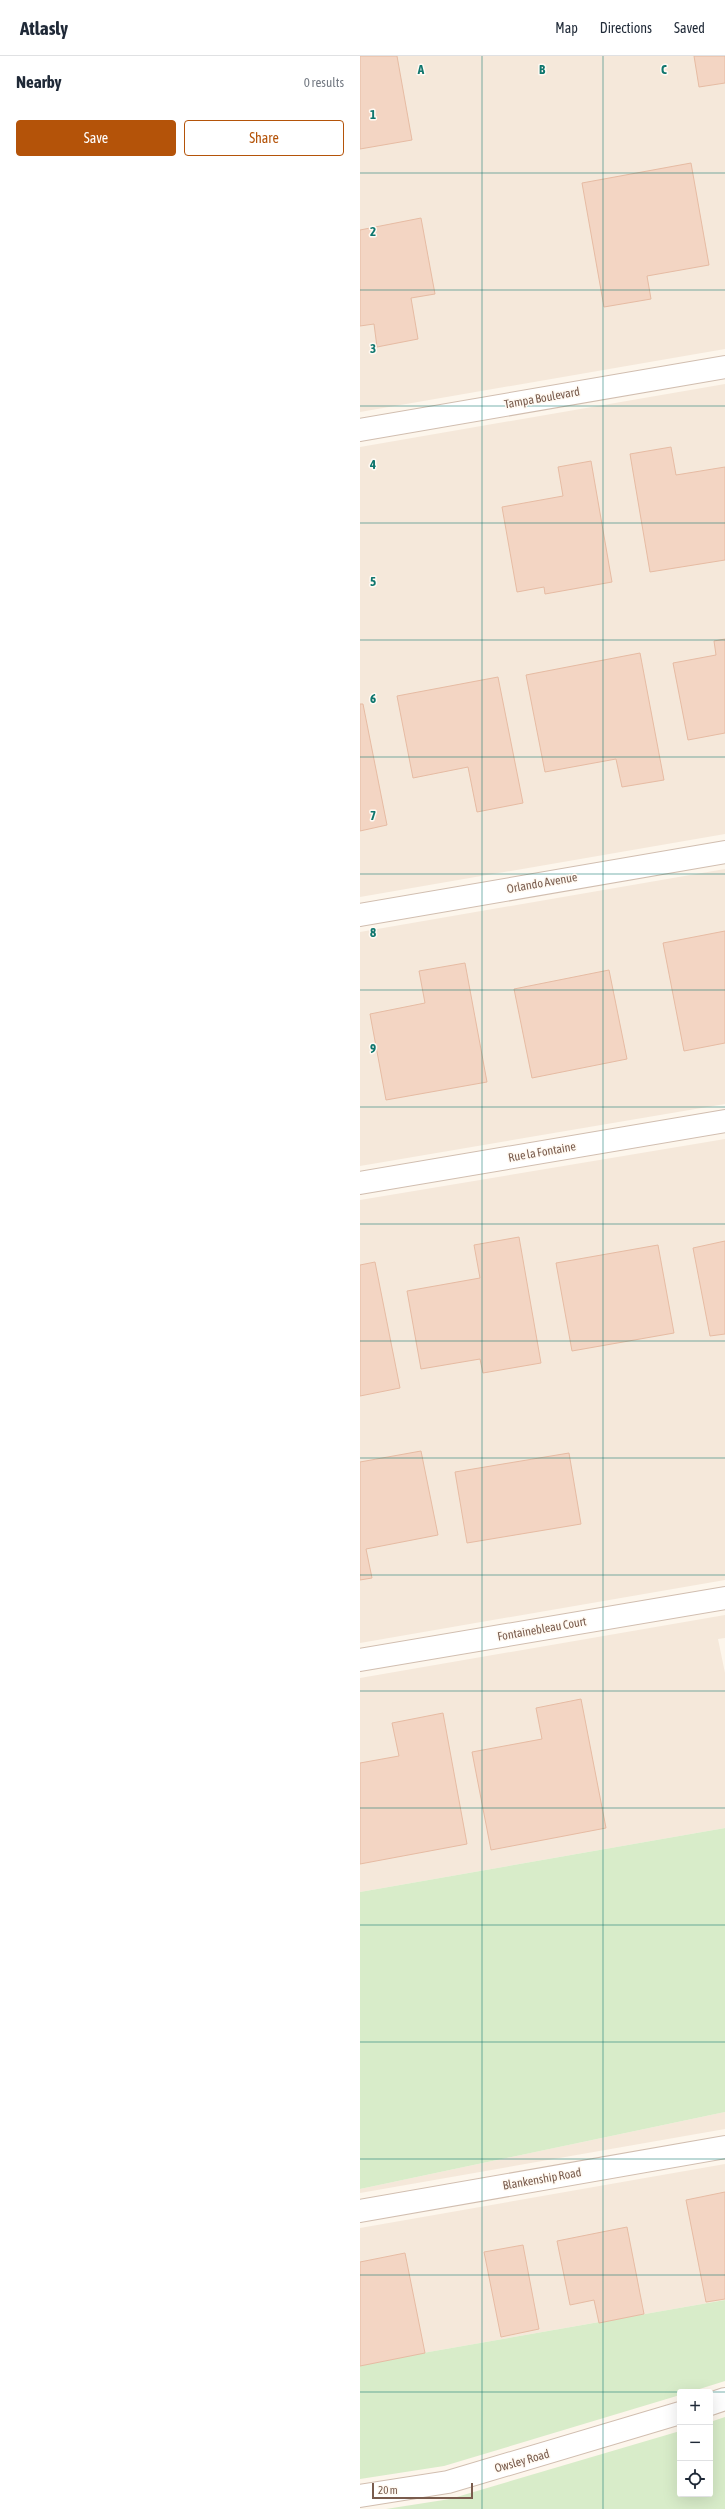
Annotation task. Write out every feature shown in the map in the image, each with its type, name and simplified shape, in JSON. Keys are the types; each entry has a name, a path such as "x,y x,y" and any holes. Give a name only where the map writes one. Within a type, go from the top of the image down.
{"street":[{"name":"Tampa Boulevard","path":"360,430 725,367"},
{"name":"Orlando Avenue","path":"360,915 725,852"},
{"name":"Rue la Fontaine","path":"360,1183 725,1121"},
{"name":"Fontainebleau Court","path":"360,1660 725,1598"},
{"name":"Blankenship Road","path":"360,2211 725,2147"},
{"path":"713,2403 725,2399"},
{"name":"Owsley Road","path":"360,2496 448,2482 677,2414"}],"shaded area":[{"path":"360,56 725,56 725,349 360,412"},
{"path":"725,384 725,834 360,897 360,447"},
{"path":"725,869 725,1104 360,1166 360,932"},
{"path":"725,1139 725,1580 360,1643 360,1200"},
{"path":"725,1615 725,1638 718,1639 725,1673 725,1828 360,1892 360,1678"},
{"path":"725,2112 725,2129 360,2193 360,2189"},
{"path":"725,2164 725,2300 360,2364 360,2228"}],"green space":[{"path":"725,1828 725,2112 360,2189 360,1892"},
{"path":"725,2300 725,2381 700,2389 677,2389 677,2396 444,2466 360,2479 360,2364"},
{"path":"725,2417 725,2509 386,2509 450,2499 677,2432 677,2497 713,2497 713,2421"}],"building":[{"path":"360,56 397,56 412,140 360,149"},
{"path":"694,56 725,56 725,83 699,87"},
{"path":"691,163 709,265 647,276 651,299 604,307 582,183"},
{"path":"421,218 435,294 411,298 418,339 377,347 374,324 360,326 360,230"},
{"path":"671,447 676,475 725,467 725,560 650,572 630,454"},
{"path":"591,461 612,582 545,594 544,587 517,592 502,507 563,496 558,467"},
{"path":"725,639 725,733 688,740 673,663 716,655 714,641"},
{"path":"640,653 664,780 622,787 616,759 545,772 526,675"},
{"path":"498,677 523,803 477,812 468,767 413,778 397,696"},
{"path":"360,704 363,704 387,825 360,831"},
{"path":"725,931 725,1043 684,1051 663,943"},
{"path":"465,963 487,1082 386,1100 370,1014 425,1003 419,971"},
{"path":"609,970 627,1059 532,1078 514,989"},
{"path":"519,1237 541,1363 483,1373 480,1359 421,1369 407,1291 480,1278 474,1245"},
{"path":"725,1241 725,1334 710,1336 693,1248"},
{"path":"658,1245 674,1333 572,1351 556,1263"},
{"path":"375,1262 400,1388 360,1396 360,1265"},
{"path":"421,1451 438,1535 366,1549 372,1578 360,1580 360,1462"},
{"path":"569,1453 581,1524 467,1543 455,1472"},
{"path":"581,1699 606,1828 491,1850 472,1752 542,1739 536,1708"},
{"path":"443,1713 467,1844 360,1864 360,1763 399,1756 392,1723"},
{"path":"725,2192 725,2299 706,2302 686,2200"},
{"path":"627,2227 644,2314 599,2323 594,2300 570,2305 557,2241"},
{"path":"523,2245 539,2329 501,2337 484,2252"},
{"path":"405,2253 425,2353 360,2366 360,2262"}]}
